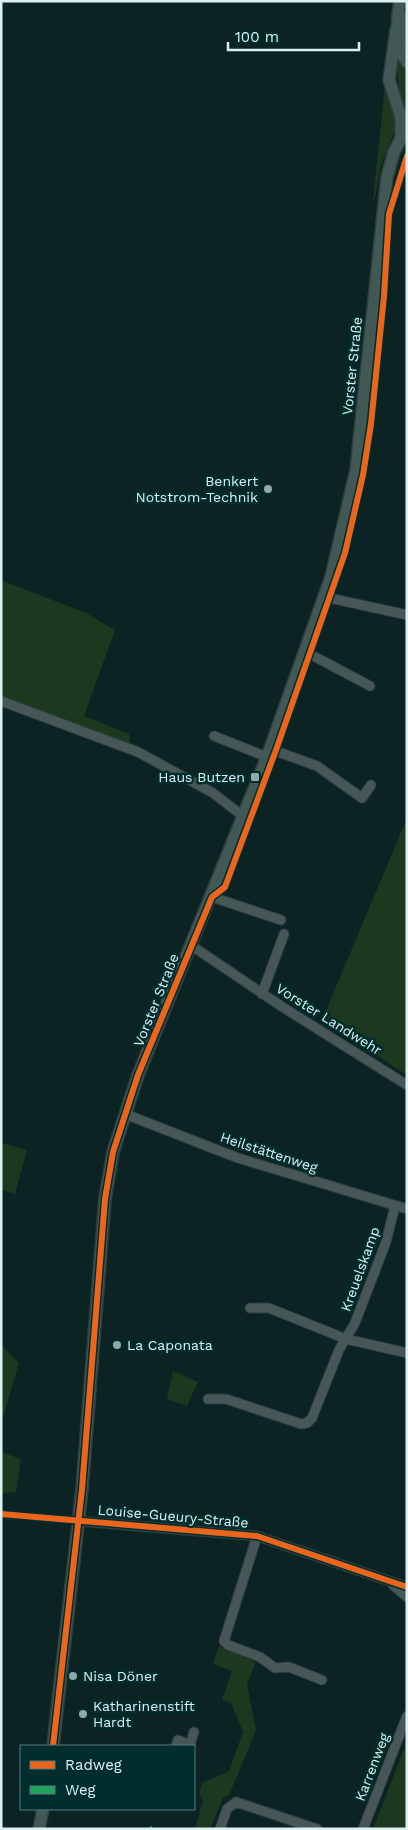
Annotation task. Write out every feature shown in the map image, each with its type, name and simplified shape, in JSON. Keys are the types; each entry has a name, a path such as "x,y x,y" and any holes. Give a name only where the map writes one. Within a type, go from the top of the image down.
{"main road":[{"path":"401,1 389,80 402,122 401,137"},
{"path":"401,1 407,41"},
{"path":"396,30 399,46 407,62"},
{"name":"Vorster Straße","path":"53,1745 78,1520 105,1199 114,1152 138,1075 244,817 325,597 355,473 387,176 407,126"},
{"path":"39,1829 43,1810"}],"street":[{"path":"325,597 407,615"},
{"path":"306,652 370,686"},
{"path":"1,701 138,752 213,793 244,817"},
{"path":"214,736 316,766 362,798 371,785"},
{"path":"212,897 281,920"},
{"name":"Vorster Landwehr","path":"262,994 284,934"},
{"name":"Vorster Landwehr","path":"192,946 262,994 407,1085"},
{"name":"Heilstättenweg","path":"125,1114 238,1158 407,1210"},
{"name":"Kreuelskamp","path":"208,1399 226,1399 301,1424 307,1423 312,1418 339,1350 355,1324 386,1242 395,1206"},
{"path":"250,1308 269,1308 346,1339 407,1353"},
{"name":"Louise-Gueury-Straße","path":"78,1520 257,1536 407,1587"},
{"path":"257,1536 224,1641 260,1657 275,1668 289,1667 322,1680"},
{"path":"391,1583 407,1597"},
{"name":"Karrenweg","path":"363,1829 407,1716"},
{"path":"176,1745 178,1740 190,1745 194,1732"},
{"path":"220,1829 227,1810 236,1802 317,1829"}],"green space":[{"path":"396,59 407,69 407,110 404,113 394,87 399,87"},
{"path":"387,65 397,125 381,165 373,201"},
{"path":"1,580 86,613 115,630 84,716 129,734 132,755 1,698"},
{"path":"407,818 407,1075 322,1020"},
{"path":"1,1143 27,1150 15,1194 3,1190 1,1196"},
{"path":"1,1345 19,1363 1,1424"},
{"path":"173,1371 198,1382 187,1406 167,1399"},
{"path":"1,1452 21,1459 16,1492 3,1493 1,1506"},
{"path":"219,1646 256,1662 247,1684 256,1731 229,1795 223,1798 210,1829 195,1829 203,1801 199,1793 202,1783 229,1771 243,1732 231,1703 222,1700 232,1671 213,1664"},
{"path":"407,1741 407,1829 373,1829"}],"cycle path":[{"path":"53,1745 82,1489 105,1199 113,1152 138,1075 212,897 225,887 276,750 345,553 363,475 371,424 384,296 389,214 407,156"},
{"path":"1,1514 257,1536 407,1587"}],"place":[{"name":"Benkert Notstrom-Technik","path":"268,489"},
{"name":"Haus Butzen","path":"255,777"},
{"name":"La Caponata","path":"117,1345"},
{"name":"Nisa Döner","path":"73,1676"},
{"name":"Katharinenstift Hardt","path":"83,1714"}]}
